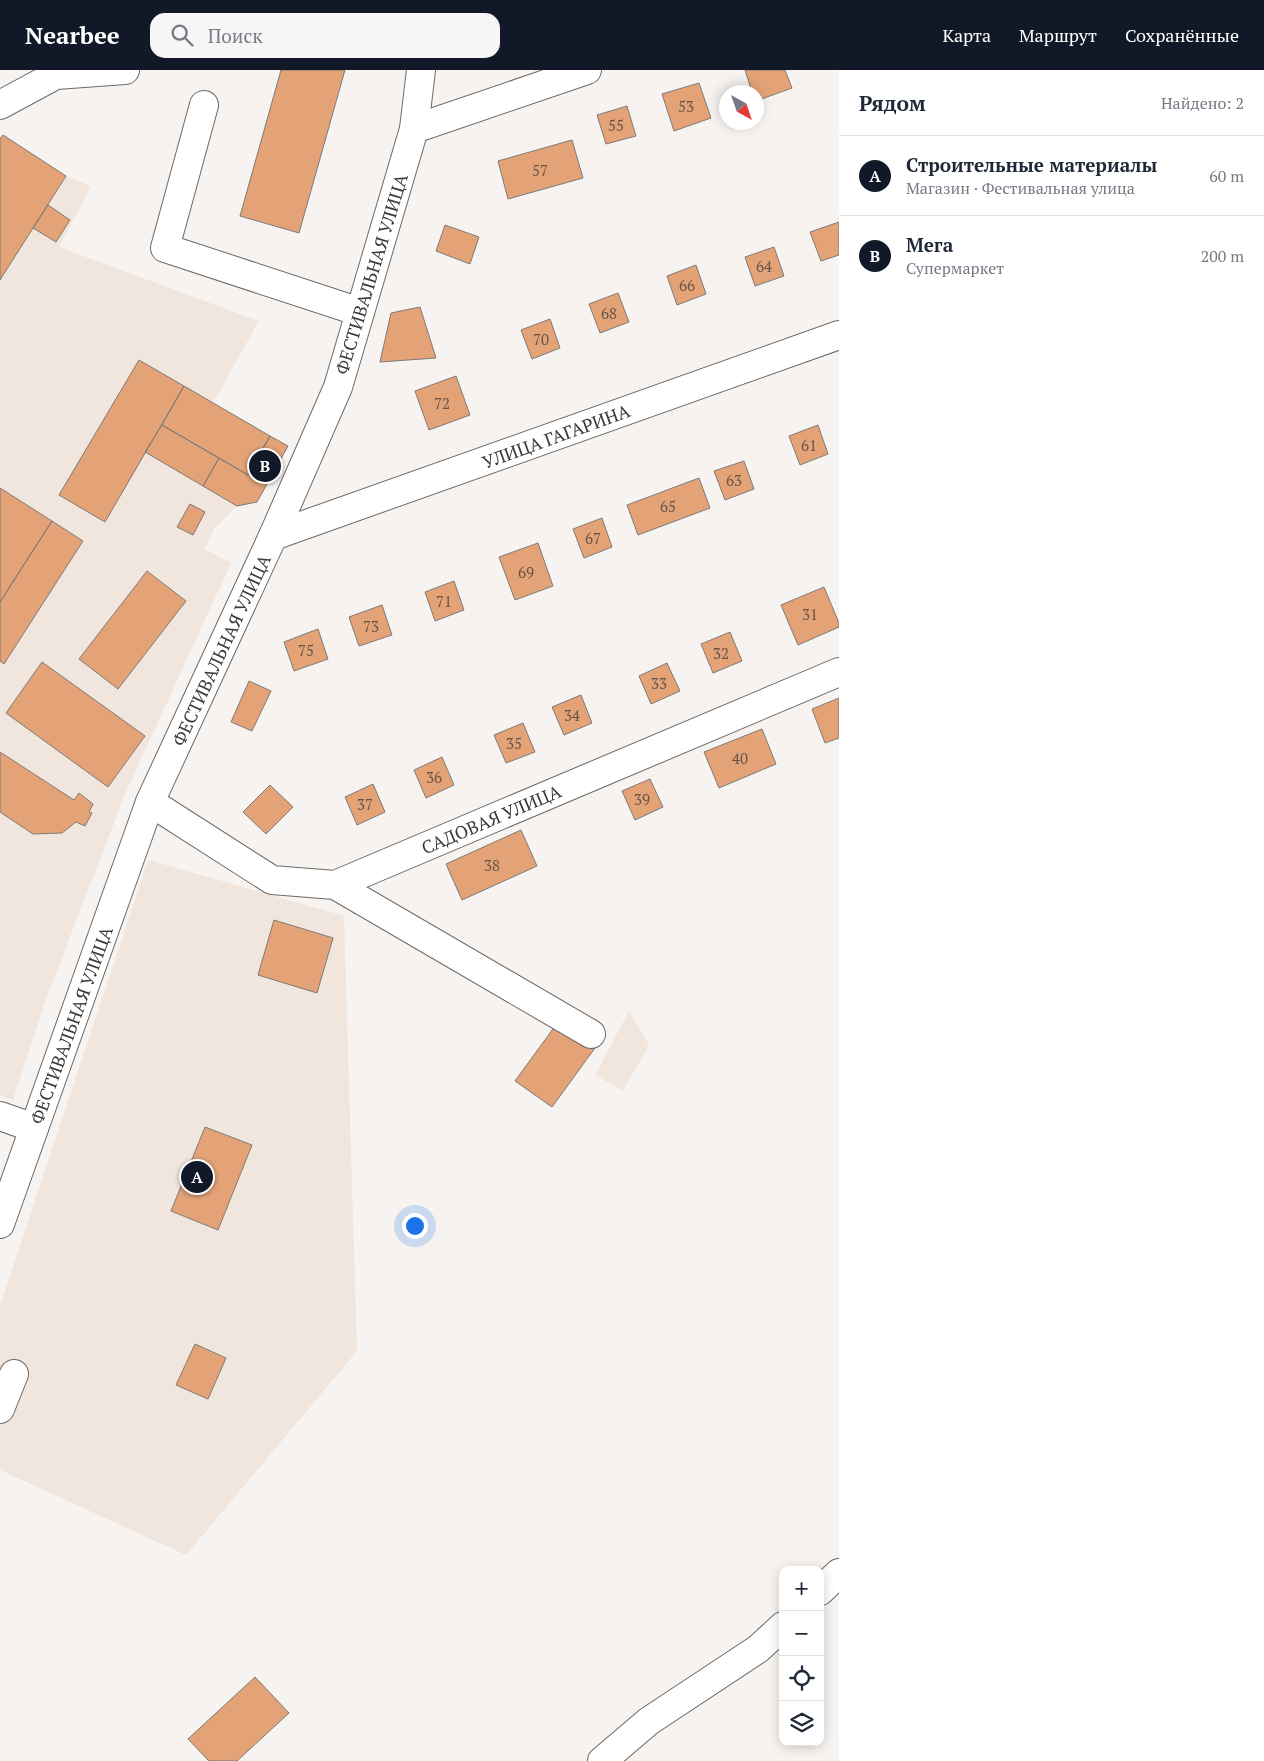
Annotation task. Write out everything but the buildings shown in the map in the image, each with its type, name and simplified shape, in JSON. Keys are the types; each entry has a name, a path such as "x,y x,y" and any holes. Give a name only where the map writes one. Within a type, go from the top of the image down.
{"street":[{"path":"0,104 60,73 124,70"},
{"name":"ФЕСТИВАЛЬНАЯ УЛИЦА","path":"0,1224 150,802 273,536 338,387 414,129 421,70"},
{"path":"414,129 587,70"},
{"path":"204,105 165,248 360,312"},
{"name":"УЛИЦА ГАГАРИНА","path":"273,536 839,335"},
{"name":"САДОВАЯ УЛИЦА","path":"150,802 272,880 335,885 839,672"},
{"path":"335,885 591,1034"},
{"path":"0,1116 34,1128"},
{"path":"0,1409 14,1374"},
{"path":"824,1587 839,1573"},
{"path":"602,1761 649,1722 758,1648 779,1630"}],"shaded area":[{"path":"3,135 66,176 91,186 59,247 259,321 213,403 270,436 248,475 237,506 214,529 205,549 231,563 126,792 46,999 13,1100 0,1096 0,136"},
{"path":"148,860 344,916 357,1351 186,1555 0,1470 0,1306"},
{"path":"629,1011 649,1045 623,1091 595,1075"}],"place":[{"name":"Мега","path":"265,466"},
{"name":"Строительные материалы","path":"197,1177"}]}
